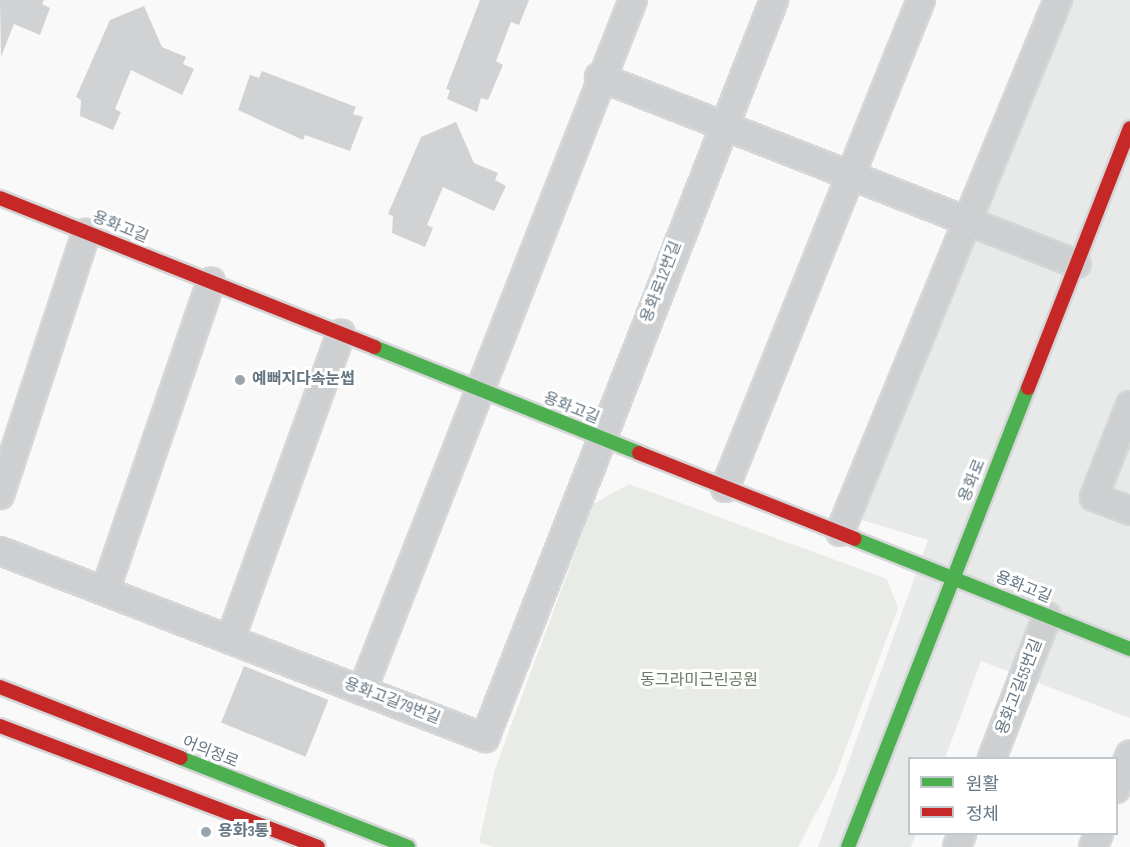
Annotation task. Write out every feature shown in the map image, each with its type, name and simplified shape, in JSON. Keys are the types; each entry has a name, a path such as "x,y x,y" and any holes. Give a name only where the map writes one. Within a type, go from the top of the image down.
{"street":[{"path":"362,691 599,77 633,0"},
{"name":"용화로12번길","path":"601,440 722,126 774,0"},
{"path":"725,488 848,175 921,0"},
{"path":"840,532 1058,0"},
{"path":"599,77 1077,264"},
{"name":"용화로","path":"848,847 1077,264 1122,172 1130,128"},
{"name":"용화고길","path":"0,198 601,440 840,532 1130,649"},
{"path":"0,495 86,233"},
{"path":"105,591 211,282"},
{"path":"230,640 341,334"},
{"path":"1130,405 1094,496 1130,511"},
{"name":"용화고길79번길","path":"0,551 485,738 601,440"},
{"name":"용화고길55번길","path":"993,757 1047,616"},
{"name":"어의정로","path":"0,687 408,847"},
{"path":"0,726 318,847"},
{"path":"1118,784 1130,755"}],"shaded area":[{"path":"1066,0 1130,0 1130,718 981,661 945,757 908,757 908,835 916,835 911,847 818,847 928,540 855,518"}],"green space":[{"name":"동그라미근린공원","path":"629,484 887,579 898,608 835,777 798,847 493,847 479,842 495,769 593,504"}],"building":[{"path":"0,0 44,0 42,4 50,8 40,35 14,24 1,57"},
{"path":"480,0 529,0 519,25 511,22 496,61 503,65 488,100 481,98 477,112 447,99 450,90 446,89"},
{"path":"144,6 162,47 186,57 183,64 194,69 182,95 131,70 115,109 121,112 113,130 80,116 81,100 76,97 110,20"},
{"path":"262,71 356,107 353,114 363,117 350,151 305,135 303,140 238,110 250,75 259,78"},
{"path":"456,122 474,163 498,173 495,180 506,186 494,211 443,187 427,225 433,228 425,247 392,233 393,216 388,214 421,137"},
{"path":"244,666 328,700 306,757 221,723"}],"traffic: fast":[{"path":"374,347 639,453"},
{"path":"848,847 1028,388"},
{"path":"855,539 1130,649"},
{"path":"181,758 408,847"}],"traffic: jam":[{"path":"1028,388 1130,128"},
{"path":"0,198 374,347"},
{"path":"639,453 855,539"},
{"path":"0,687 181,758"},
{"path":"0,726 318,847"}],"place":[{"name":"예뻐지다속눈썹","path":"240,380"},
{"name":"용화3통","path":"206,832"}]}
